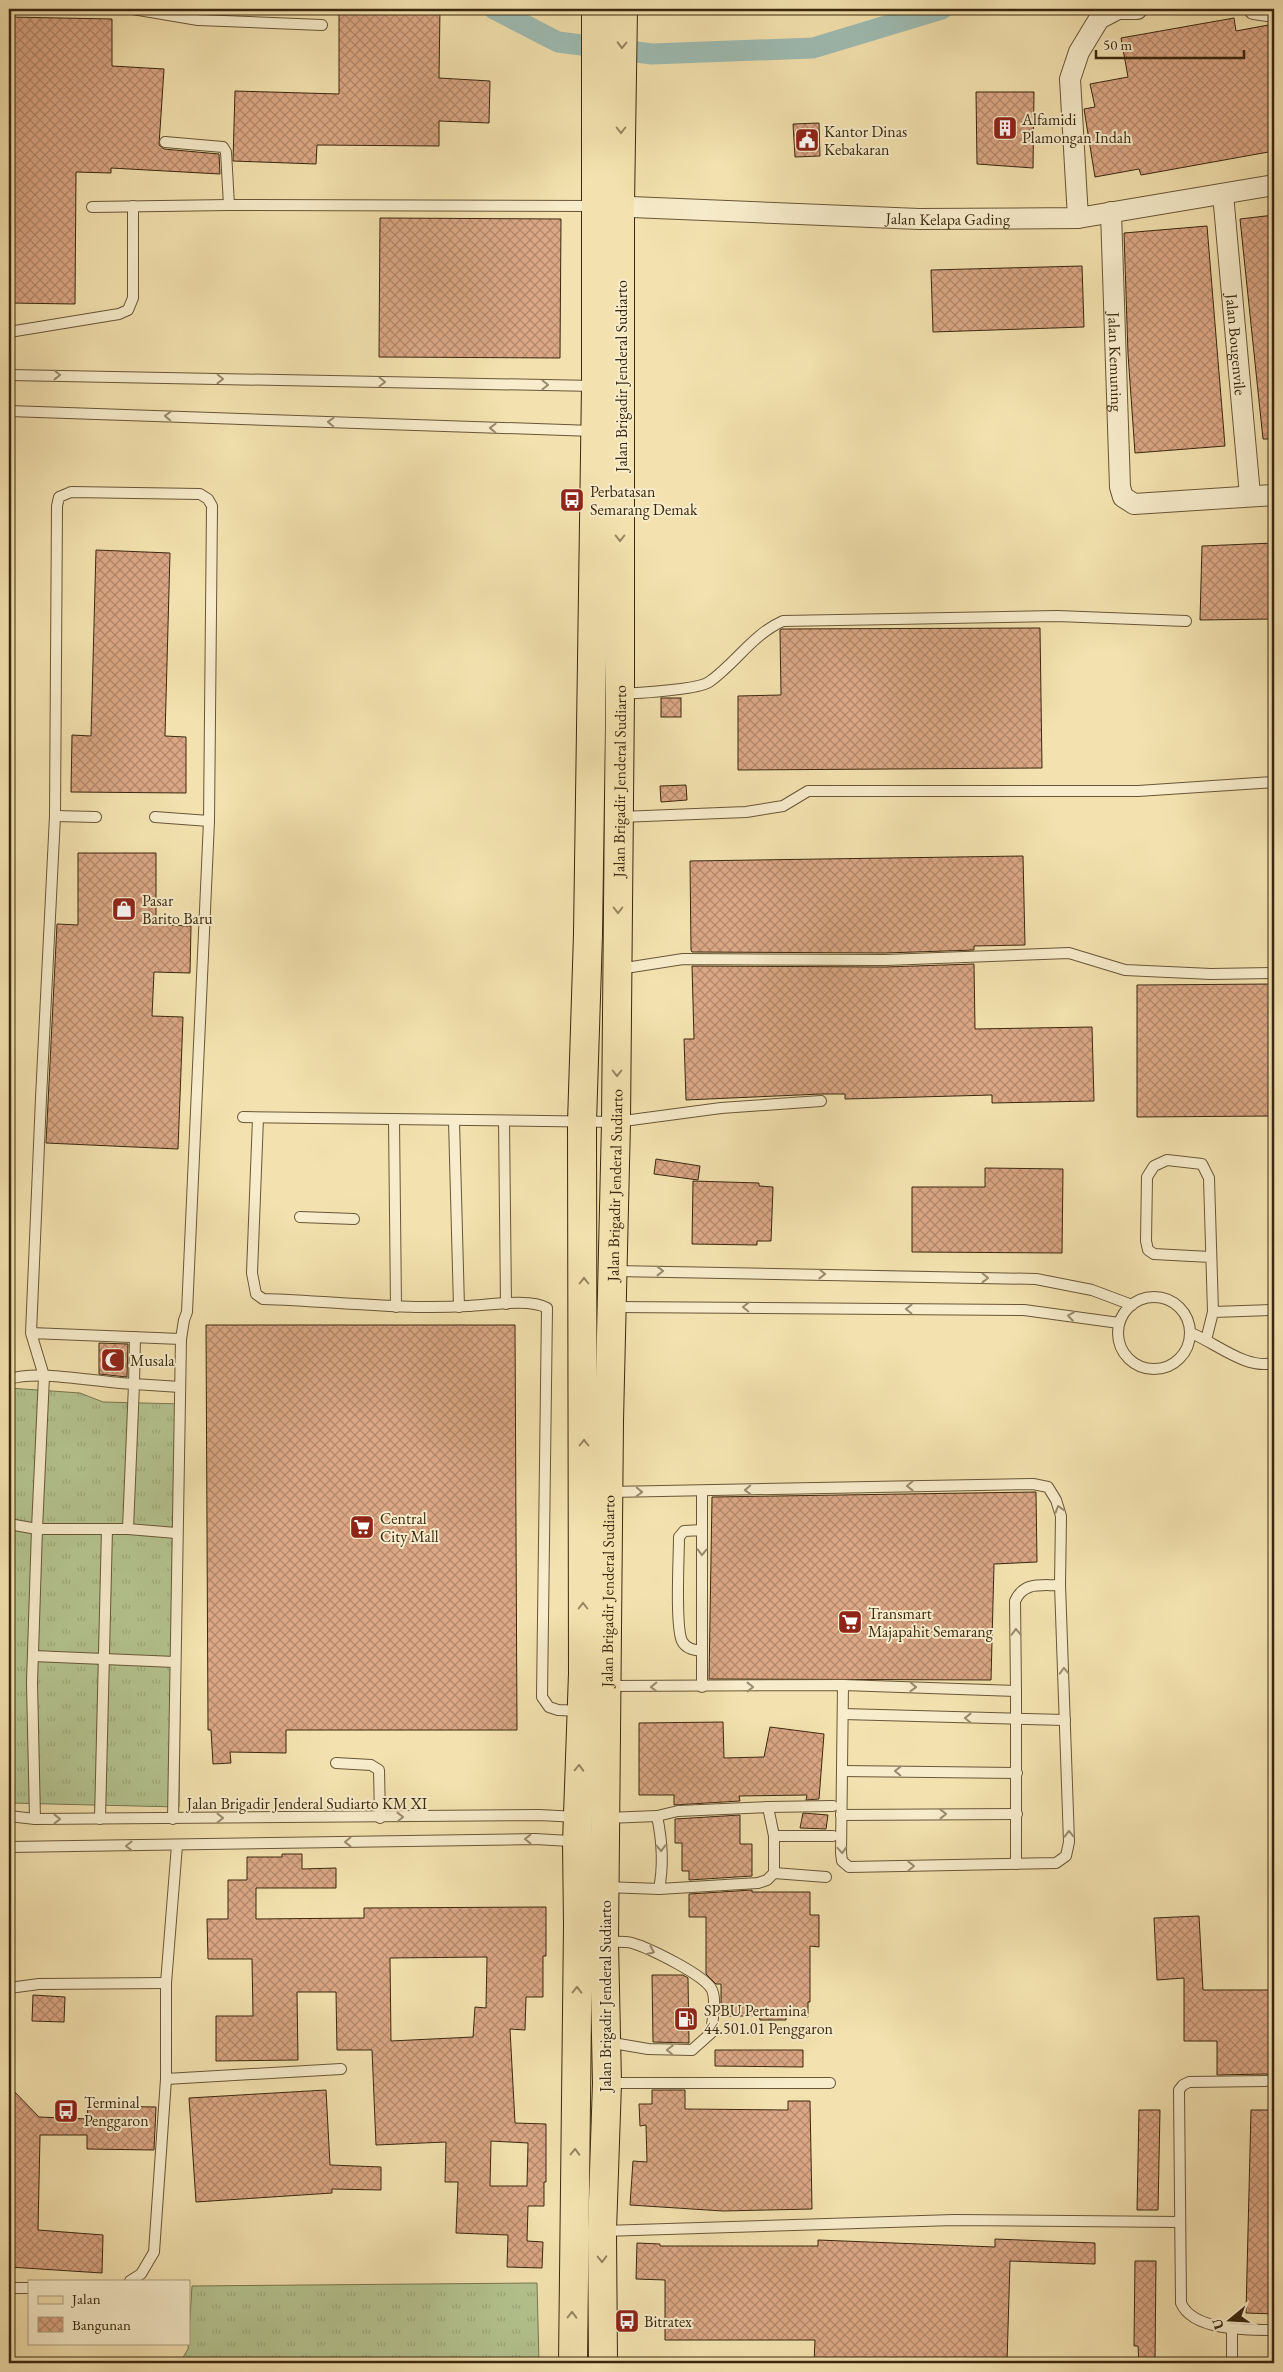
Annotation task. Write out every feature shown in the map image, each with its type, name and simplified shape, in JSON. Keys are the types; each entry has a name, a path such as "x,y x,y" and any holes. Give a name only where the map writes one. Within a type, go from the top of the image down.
{"main road":[{"path":"596,9 609,81"},
{"name":"Jalan Brigadir Jenderal Sudiarto","path":"573,2363 578,1925 592,1826 607,1686 611,1271 616,1122 620,694 608,205 609,81 623,9"},
{"name":"Jalan Brigadir Jenderal Sudiarto","path":"603,2363 602,2231 607,2083 605,2042 605,1887 592,1826 582,1711 584,1449 582,1123 589,924 594,431 608,205"}],"street":[{"path":"1078,218 1070,79 1079,52 1099,19 1118,9 1137,9"},
{"path":"1254,9 1274,12"},
{"name":"Jalan Kelapa Gading","path":"608,205 919,219 1078,218 1274,186"},
{"name":"Jalan Bougenvile","path":"1224,194 1250,495"},
{"name":"Jalan Kemuning","path":"1110,212 1120,487 1123,497 1134,504 1250,495"},
{"path":"1250,495 1274,495"}],"lane":[{"path":"134,9 198,20 322,25"},
{"path":"166,142 223,147 226,152 229,205"},
{"path":"92,207 608,205"},
{"path":"9,332 119,314 128,310 133,298 132,206"},
{"path":"9,374 596,386"},
{"path":"9,411 594,431"},
{"path":"36,1819 33,1656 36,1529 44,1376 32,1333 40,1098 55,816 57,506 60,498 71,492 89,491 200,494 208,499 212,506 209,821 187,1312 181,1339 176,1533 173,1819"},
{"path":"620,694 672,690 707,683 767,630 782,621 1057,616 1186,621"},
{"path":"618,817 746,812 783,806 808,791 1138,791 1274,782"},
{"path":"55,816 96,817"},
{"path":"155,817 209,821"},
{"path":"617,970 683,959 885,960 1069,953 1125,970 1211,974 1274,973"},
{"path":"243,1117 582,1123 616,1122 721,1108 821,1102"},
{"path":"258,1118 252,1273 256,1294 263,1299 396,1307 459,1307 528,1303 542,1305 547,1308 542,1697 548,1707 558,1710 582,1711"},
{"path":"394,1120 396,1307"},
{"path":"454,1121 459,1307"},
{"path":"504,1121 506,1304"},
{"path":"1206,1340 1213,1312 1209,1178 1202,1164 1167,1160 1154,1166 1147,1177 1146,1242 1148,1250 1154,1254 1210,1257"},
{"path":"300,1217 354,1219"},
{"path":"611,1271 1036,1279 1092,1290 1132,1305"},
{"path":"1150,1297 1169,1300 1184,1312 1189,1322 1189,1345 1184,1355 1173,1365 1159,1369 1145,1368 1132,1362 1123,1351 1118,1338 1119,1324 1124,1313 1132,1305 1150,1297"},
{"path":"612,1308 1024,1310 1119,1324"},
{"path":"1213,1312 1274,1310"},
{"path":"32,1333 181,1339"},
{"path":"1190,1334 1206,1340 1242,1359 1267,1365 1274,1363"},
{"path":"128,1529 135,1337"},
{"path":"9,1380 18,1376 44,1376 180,1387"},
{"path":"609,1492 702,1492 1033,1484 1048,1488 1056,1500 1061,1516 1060,1585 1069,1842 1066,1856 1056,1864 849,1867 842,1861 841,1853 843,1685"},
{"path":"702,1492 702,1687"},
{"path":"9,1524 36,1529 128,1529 176,1533"},
{"path":"100,1819 107,1529"},
{"path":"702,1530 684,1531 678,1536 679,1626 682,1641 687,1647 702,1651"},
{"path":"1016,1864 1015,1602 1018,1594 1028,1586 1060,1585"},
{"path":"33,1656 175,1662"},
{"path":"607,1686 843,1685 1016,1691"},
{"path":"842,1714 1066,1720"},
{"path":"336,1763 372,1765 379,1770 380,1818"},
{"path":"842,1770 1017,1773"},
{"path":"9,1846 535,1839 592,1826 678,1811 832,1806"},
{"path":"605,1887 659,1889 758,1883 767,1880 774,1873 774,1836 768,1807"},
{"name":"Jalan Brigadir Jenderal Sudiarto KM XI","path":"9,1816 36,1819 173,1819 380,1818 538,1814 592,1826"},
{"path":"841,1815 1017,1814"},
{"path":"658,1816 662,1873 659,1889"},
{"path":"774,1836 833,1836"},
{"path":"132,2280 141,2274 154,2252 166,2079 166,1983 177,1845"},
{"path":"774,1873 826,1877"},
{"path":"604,1942 632,1943 674,1961 706,1981 712,1991 714,2000 711,2033 692,2050 648,2049 605,2042"},
{"path":"9,1988 39,1984 166,1983"},
{"path":"166,2079 341,2069"},
{"path":"1266,2081 1189,2082 1179,2090 1178,2222 1181,2303 1184,2312 1190,2317 1232,2330 1274,2330"},
{"path":"607,2083 830,2083"},
{"path":"602,2231 954,2220 1178,2222"},
{"path":"9,2288 28,2288"},
{"path":"1232,2330 1232,2363"}],"green space":[{"path":"9,1388 80,1393 103,1402 183,1404 179,1807 9,1803"},
{"path":"537,2283 539,2363 182,2363 182,2359 190,2344 192,2286"}],"building":[{"path":"339,9 440,9 439,78 490,81 489,123 439,121 439,146 317,145 316,164 233,161 235,91 339,94"},
{"path":"9,17 112,19 112,66 164,69 159,145 164,149 219,154 220,174 111,168 111,173 76,172 75,304 9,303"},
{"path":"1234,18 1236,31 1274,24 1274,151 1141,175 1139,169 1095,177 1084,109 1095,107 1090,84 1128,77 1121,38"},
{"name":"Alfamidi Plamongan Indah","path":"976,92 1034,92 1033,168 977,164"},
{"name":"Kantor Dinas Kebakaran","path":"819,123 820,156 795,157 793,124"},
{"path":"1274,215 1274,439 1263,439 1240,219"},
{"path":"380,218 561,219 560,358 379,357"},
{"path":"1207,226 1225,446 1135,453 1128,354 1124,233"},
{"path":"1082,266 1084,327 933,332 931,270"},
{"path":"1274,543 1274,619 1200,620 1202,546"},
{"path":"96,550 170,553 165,736 186,737 186,793 71,792 72,735 91,736"},
{"path":"1040,628 1042,768 738,770 738,696 781,695 780,630 782,629"},
{"path":"661,698 681,698 681,717 661,717"},
{"path":"686,785 687,800 661,802 660,786"},
{"path":"78,853 156,853 156,925 191,926 190,973 154,972 152,1016 183,1017 178,1149 46,1143 57,924 78,925"},
{"path":"1023,856 1025,945 974,946 974,950 885,953 692,952 691,950 690,861"},
{"path":"974,964 975,1029 1092,1027 1094,1101 992,1103 992,1095 845,1099 845,1094 686,1100 684,1039 694,1039 692,966 885,967"},
{"path":"1274,984 1274,1116 1137,1117 1137,985"},
{"path":"656,1159 700,1166 698,1180 654,1174"},
{"path":"985,1168 1063,1169 1062,1253 912,1252 912,1187 985,1187"},
{"path":"693,1181 759,1183 759,1186 773,1187 771,1241 757,1241 757,1245 692,1244"},
{"name":"Central City Mall","path":"206,1325 515,1325 517,1730 286,1730 286,1753 230,1752 231,1763 213,1764 211,1730 208,1730"},
{"name":"Musala","path":"99,1343 128,1344 127,1377 99,1374"},
{"name":"Transmart Majapahit Semarang","path":"1036,1492 1037,1562 994,1564 991,1680 709,1679 712,1497"},
{"path":"723,1722 724,1758 764,1757 770,1727 824,1734 819,1799 806,1800 807,1795 739,1796 740,1801 674,1805 674,1795 639,1795 639,1723"},
{"path":"803,1813 828,1815 826,1829 800,1828"},
{"path":"740,1815 740,1844 752,1844 752,1876 689,1880 689,1871 682,1871 682,1843 675,1843 675,1819"},
{"path":"282,1854 302,1854 302,1869 336,1868 336,1888 256,1888 256,1919 364,1918 364,1908 546,1907 546,1956 543,1956 543,1997 526,1997 525,2030 510,2029 515,2123 546,2124 544,2206 528,2206 527,2241 543,2242 542,2268 507,2267 508,2235 456,2233 458,2182 445,2182 446,2142 376,2145 372,2050 337,2050 336,1992 297,1992 298,2060 216,2061 216,2016 253,2016 252,1959 208,1959 207,1919 228,1919 228,1880 247,1880 247,1857 282,1857","holes":["487,1957 486,2008 475,2007 473,2037 391,2041 390,1958","491,2141 528,2143 527,2186 490,2186"]},
{"path":"752,1890 752,1892 810,1892 810,1915 819,1915 819,1947 810,1946 810,2002 808,2002 808,2017 786,2017 786,2020 760,2020 759,2016 721,2016 721,1984 716,1984 706,1974 706,1917 689,1917 689,1894"},
{"path":"1199,1916 1203,1990 1274,1990 1274,2077 1266,2074 1217,2075 1217,2041 1184,2041 1184,1978 1157,1980 1154,1918"},
{"path":"652,1975 683,1975 688,1978 689,2043 653,2042"},
{"path":"33,1995 65,1997 64,2022 32,2021"},
{"path":"715,2050 803,2050 803,2067 715,2066"},
{"path":"9,2086 39,2117 87,2119 88,2106 156,2107 154,2150 87,2149 87,2135 40,2135 38,2230 103,2235 102,2273 9,2267"},
{"path":"326,2090 330,2165 381,2167 381,2190 332,2189 332,2193 196,2202 189,2098"},
{"path":"652,2090 685,2090 685,2109 788,2110 788,2101 810,2101 812,2209 723,2211 630,2205 633,2161 647,2162 646,2125 640,2126 639,2104 652,2104"},
{"path":"1139,2110 1160,2110 1158,2210 1137,2210"},
{"path":"1251,2110 1274,2110 1274,2314 1246,2313"},
{"path":"995,2239 1095,2243 1095,2264 1010,2261 1007,2363 814,2363 815,2340 665,2340 665,2280 636,2279 637,2243 660,2244 660,2246 818,2246 818,2240 995,2247"},
{"path":"1135,2261 1156,2261 1155,2363 1139,2363 1138,2346 1134,2346"}],"waterway":[{"path":"494,9 558,42 652,54 813,48 942,9"}],"place":[{"name":"Alfamidi Plamongan Indah","path":"1005,128"},
{"name":"Kantor Dinas Kebakaran","path":"807,140"},
{"name":"Perbatasan Semarang Demak","path":"572,500"},
{"name":"Pasar Barito Baru","path":"124,909"},
{"name":"Musala","path":"113,1360"},
{"name":"Central City Mall","path":"362,1527"},
{"name":"Transmart Majapahit Semarang","path":"850,1622"},
{"name":"SPBU Pertamina 44.501.01 Penggaron","path":"686,2019"},
{"name":"Terminal Penggaron","path":"66,2111"},
{"name":"Bitratex","path":"627,2321"}]}
